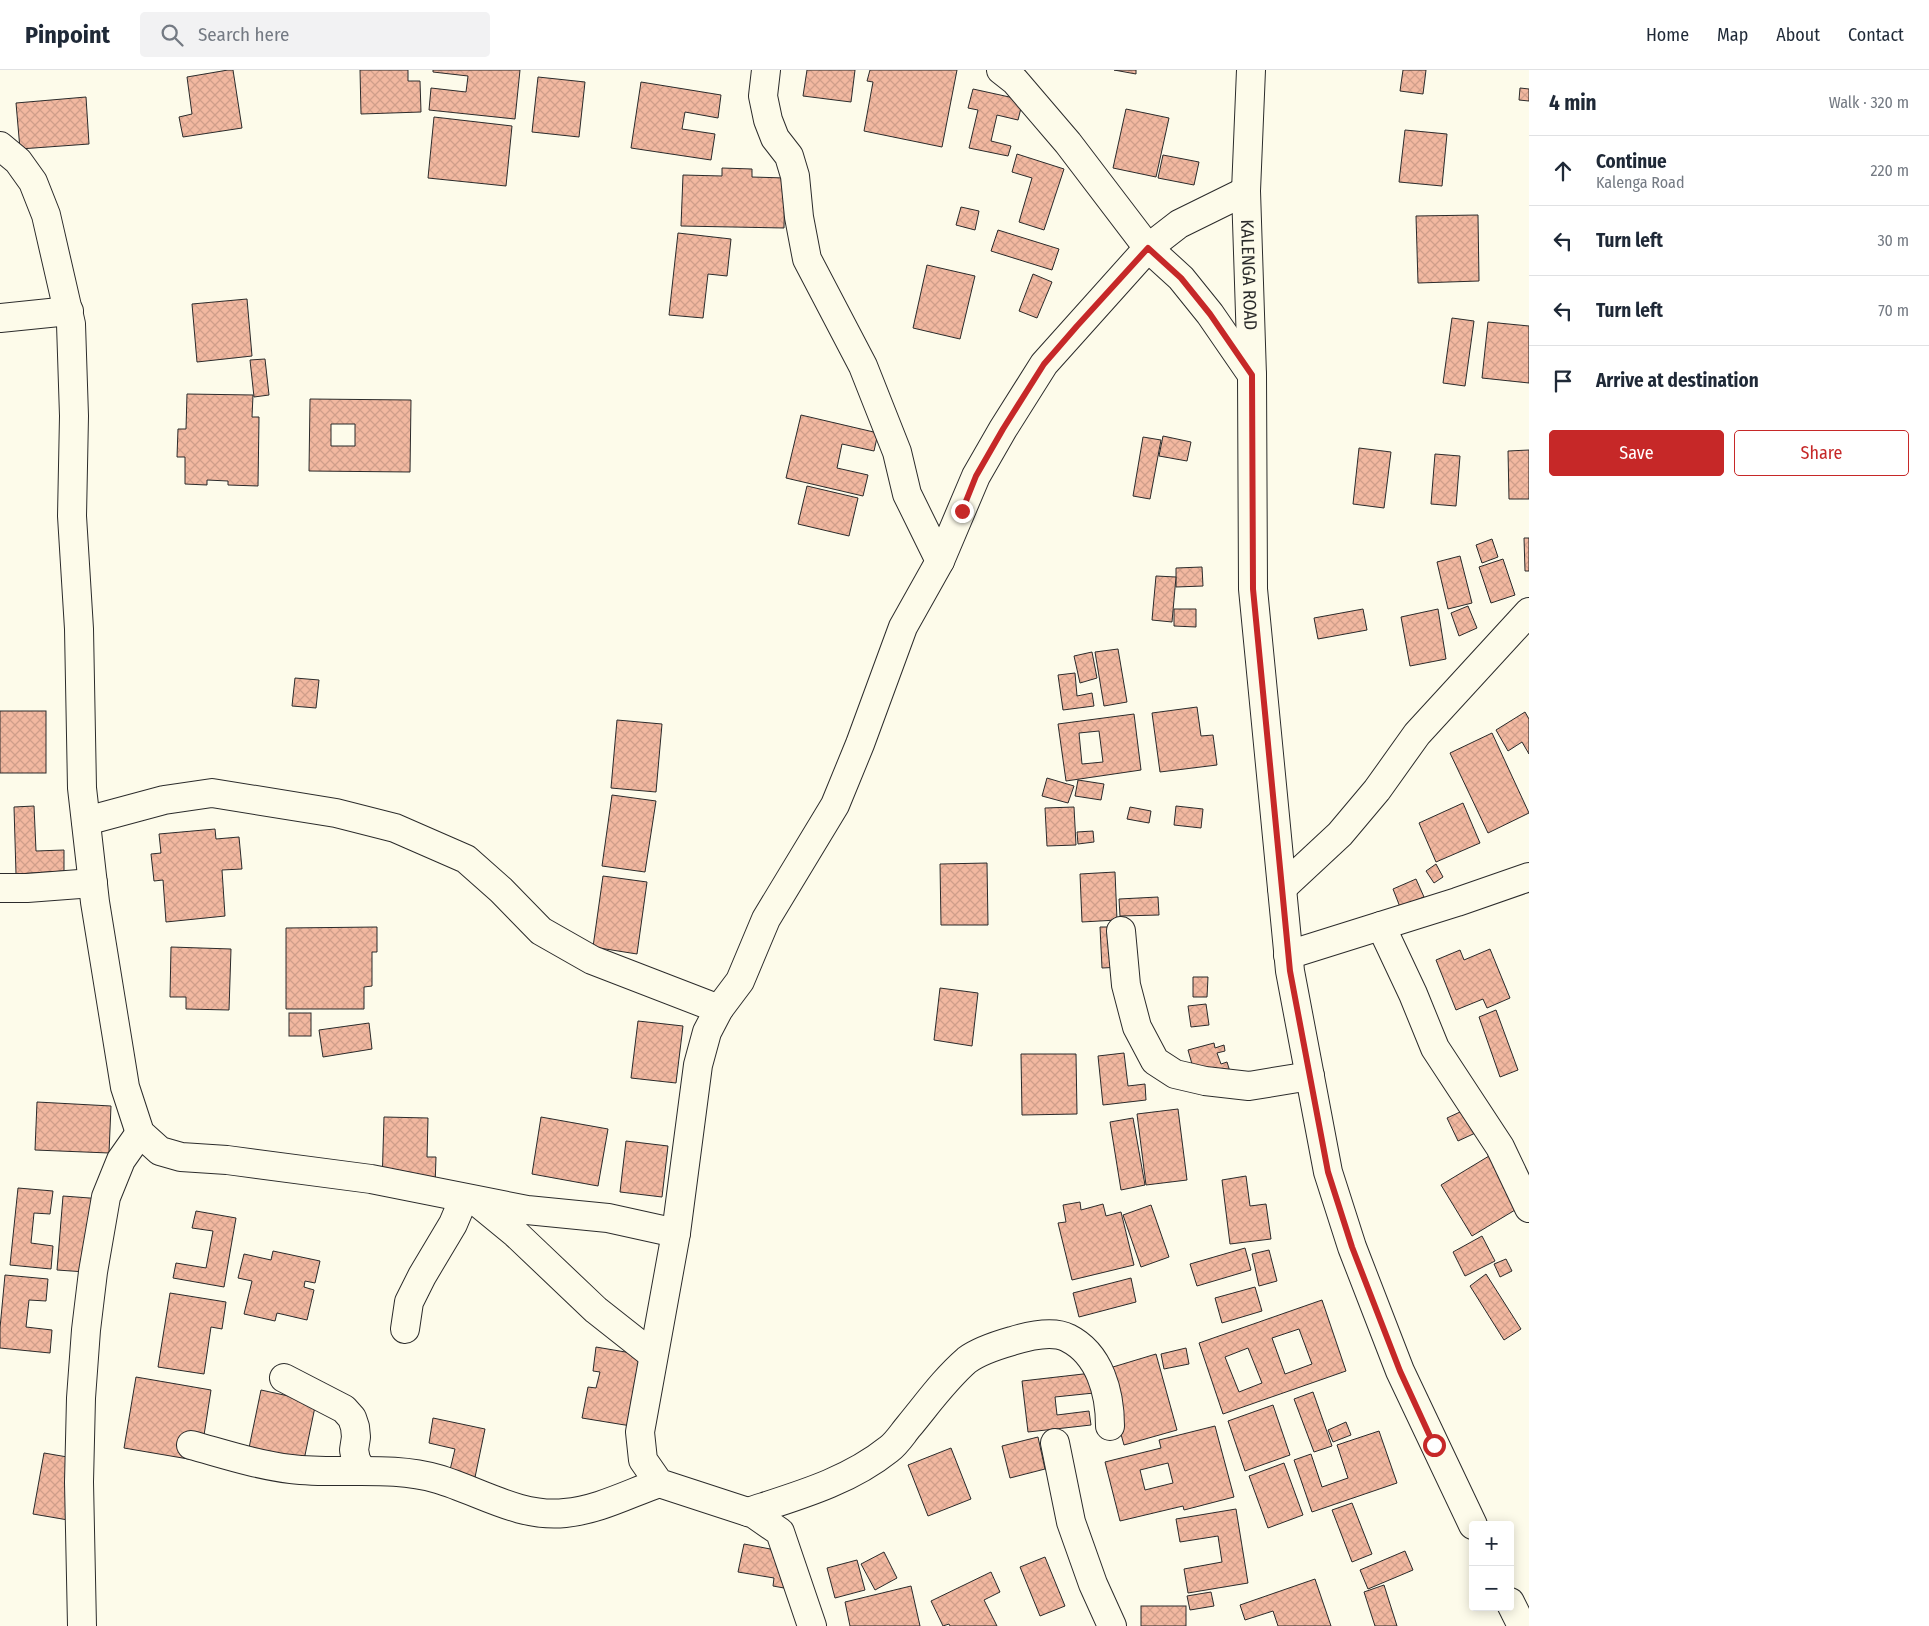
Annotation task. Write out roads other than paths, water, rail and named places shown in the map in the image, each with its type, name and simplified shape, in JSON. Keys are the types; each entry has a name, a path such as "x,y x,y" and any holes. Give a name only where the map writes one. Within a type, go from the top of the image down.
{"street":[{"path":"766,70 763,96 768,120 775,138 789,156 795,176 799,217 807,259 864,366 897,452 907,494 940,561"},
{"path":"1001,70 1015,81 1068,143 1148,248 1181,278 1210,314 1252,375"},
{"name":"KALENGA ROAD","path":"1251,70 1246,191 1252,375 1253,589 1288,955 1328,1172 1352,1247 1400,1371 1471,1521"},
{"path":"0,146 18,161 33,182 46,215 72,324 74,416 72,516 79,629 82,788 93,883 125,1086 140,1133 160,1151 181,1157 227,1160 371,1179 527,1210 608,1218 676,1233"},
{"path":"812,1626 780,1532 754,1514 658,1483 642,1460 640,1432 676,1233 698,1065 707,1032 719,1010 740,981 766,919 835,804 860,744 903,627 940,561 976,476 1044,364 1148,248 1179,224 1246,191"},
{"path":"0,318 69,311"},
{"path":"1282,888 1340,834 1377,790 1417,734 1529,612"},
{"path":"86,821 164,800 212,793 336,813 395,828 466,859 502,890 541,931 592,960 719,1010"},
{"path":"1288,955 1457,902 1529,877"},
{"path":"0,888 93,883"},
{"path":"1381,926 1436,1048 1500,1147 1529,1208"},
{"path":"1121,931 1126,984 1136,1027 1155,1061 1175,1074 1205,1081 1250,1086 1310,1076"},
{"path":"82,1626 79,1482 81,1398 87,1321 106,1197 121,1160 140,1133"},
{"path":"405,1329 409,1302 422,1276 469,1199"},
{"path":"469,1199 516,1234 596,1310 653,1355"},
{"path":"748,1512 850,1475 891,1448 945,1382 969,1359 999,1345 1024,1337 1055,1334 1068,1338 1088,1353 1104,1380 1110,1405 1110,1426"},
{"path":"284,1378 344,1409 352,1418 355,1427 354,1450 356,1460 362,1470"},
{"path":"1055,1443 1071,1522 1093,1584 1112,1626"},
{"path":"191,1445 262,1464 291,1469 316,1471 362,1470 405,1473 438,1479 511,1506 542,1513 564,1514 592,1509 658,1483"},
{"path":"1514,1610 1522,1626"}]}
